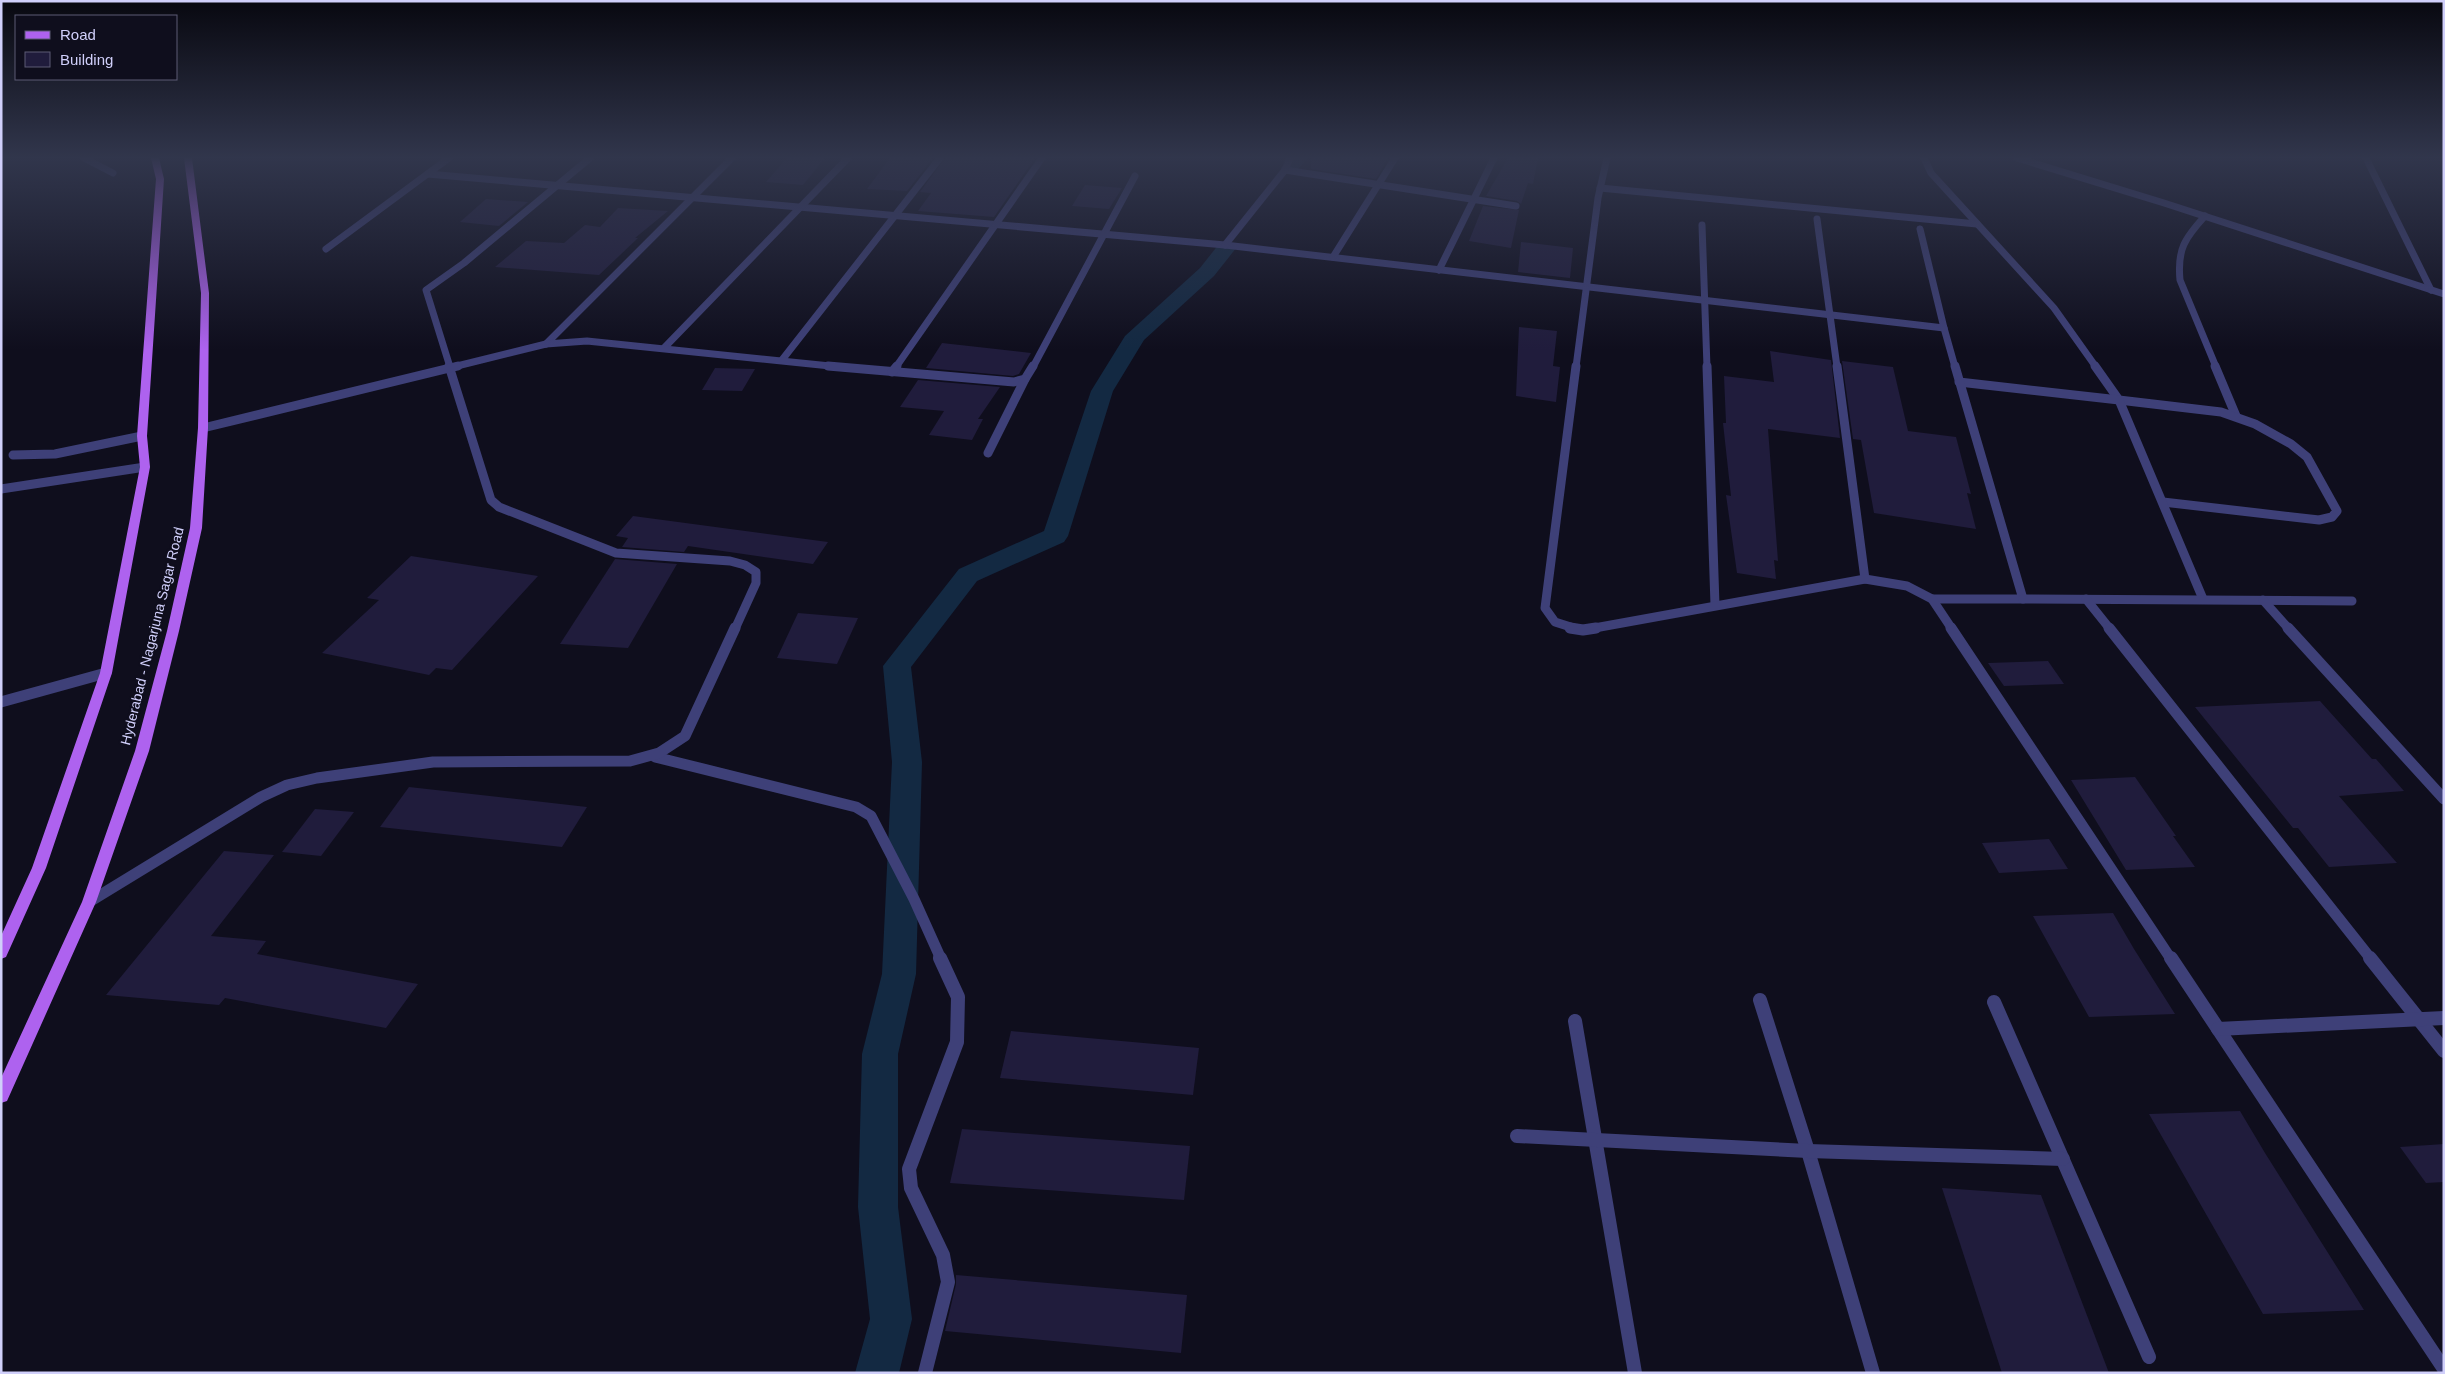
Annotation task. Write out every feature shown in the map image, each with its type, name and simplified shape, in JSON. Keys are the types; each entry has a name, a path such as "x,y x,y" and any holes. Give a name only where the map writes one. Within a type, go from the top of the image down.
{"main road":[{"path":"1,953 38,868 106,674 145,467 142,436 157,222"},
{"name":"Hyderabad - Nagarjuna Sagar Road","path":"1,1096 89,902 142,752 176,622 196,528 203,428 205,293 196,222"}],"street":[{"path":"326,249 363,222"},
{"path":"89,902 261,797 287,785 317,778 433,762 630,761 655,757 674,746 685,736 756,583 756,572 745,565 730,561 616,553 499,507 491,500 426,290 464,263 512,222"},
{"path":"546,344 668,222"},
{"path":"664,348 786,222"},
{"path":"782,360 889,222"},
{"path":"975,222 1225,245 1705,302 1944,328"},
{"path":"988,453 1025,379 1111,222"},
{"path":"1225,245 1243,222"},
{"path":"1333,258 1355,222"},
{"path":"1439,270 1463,222"},
{"path":"1596,222 1545,608 1549,618 1563,627 1583,630 1864,579 1907,586 1932,599 2352,601"},
{"path":"1817,222 1864,579"},
{"path":"1957,222 1977,224 2054,308 2119,400 2203,600"},
{"path":"2200,222 2183,241 2178,252 2180,280 2236,416"},
{"path":"2224,222 2444,294"},
{"path":"2398,222 2431,290"},
{"path":"892,372 996,224"},
{"path":"1702,225 1715,605"},
{"path":"1920,229 1959,382 2023,599"},
{"path":"203,428 546,344 587,341 1002,383 1025,379"},
{"path":"1959,382 2221,412 2236,416 2255,424 2301,451 2307,457 2337,511 2336,515 2329,519 2319,520 2163,502"},
{"path":"13,455 55,454 142,436"},
{"path":"1,489 145,467"},
{"path":"1932,599 2444,1368"},
{"path":"2086,599 2444,1050"},
{"path":"2262,600 2444,799"},
{"path":"1,702 106,674"},
{"path":"655,757 856,807 871,816 914,899 958,997 957,1042 909,1169 911,1188 943,1255 948,1282 925,1373"},
{"path":"1760,1000 1808,1152 1872,1373"},
{"path":"1994,1002 2149,1357"},
{"path":"2218,1030 2444,1018"},
{"path":"1575,1021 1635,1373"},
{"path":"1517,1136 1808,1152 2063,1158"}],"building":[{"path":"461,222 504,222 499,226"},
{"path":"605,222 654,222 635,238 638,238 599,275 495,267 526,241 564,243 585,225 600,227"},
{"path":"1477,222 1516,222 1511,248 1469,241"},
{"path":"1521,242 1573,248 1570,278 1518,272"},
{"path":"1519,327 1557,331 1553,366 1560,367 1556,402 1516,396"},
{"path":"942,343 1031,353 1019,374 1013,376 926,368"},
{"path":"1770,351 1831,360 1840,438 1768,429 1778,561 1774,560 1776,579 1737,573 1726,495 1731,496 1723,423 1726,423 1724,376 1774,382"},
{"path":"1842,361 1893,367 1908,431 1956,437 1971,494 1967,493 1976,529 1874,513 1861,440 1853,439"},
{"path":"715,368 755,369 742,391 702,390"},
{"path":"918,380 1000,387 978,419 983,419 972,440 929,435 944,411 900,407"},
{"path":"633,516 828,542 813,564 688,546 684,552 622,547 628,538 616,536"},
{"path":"411,556 538,576 452,670 436,668 429,675 322,653 379,600 367,598"},
{"path":"615,559 677,564 628,648 560,644"},
{"path":"798,613 858,618 837,664 777,658"},
{"path":"2048,661 2064,684 2004,686 1988,663"},
{"path":"2320,701 2372,759 2376,759 2404,791 2339,796 2397,863 2329,867 2298,828 2293,828 2195,707"},
{"path":"2135,777 2195,867 2126,870 2071,780"},
{"path":"409,787 587,807 562,847 380,827"},
{"path":"315,809 354,812 321,856 282,852"},
{"path":"2049,839 2068,869 1999,873 1982,843"},
{"path":"224,851 274,855 211,936 266,941 257,954 418,984 386,1028 225,998 219,1005 106,995"},
{"path":"2113,913 2175,1014 2089,1017 2033,916"},
{"path":"1011,1031 1199,1048 1193,1095 1000,1078"},
{"path":"2240,1111 2364,1310 2263,1314 2149,1114"},
{"path":"962,1129 1190,1146 1184,1200 950,1183"},
{"path":"2444,1144 2444,1182 2426,1183 2400,1147"},
{"path":"1942,1188 2041,1195 2109,1373 2002,1373"},
{"path":"956,1275 1187,1295 1181,1353 945,1331 956,1284"}],"waterway":[{"path":"877,1373 891,1319 878,1207 880,1054 899,974 907,762 897,666 968,575 1055,536 1102,391 1136,336 1207,272 1226,248"}]}
